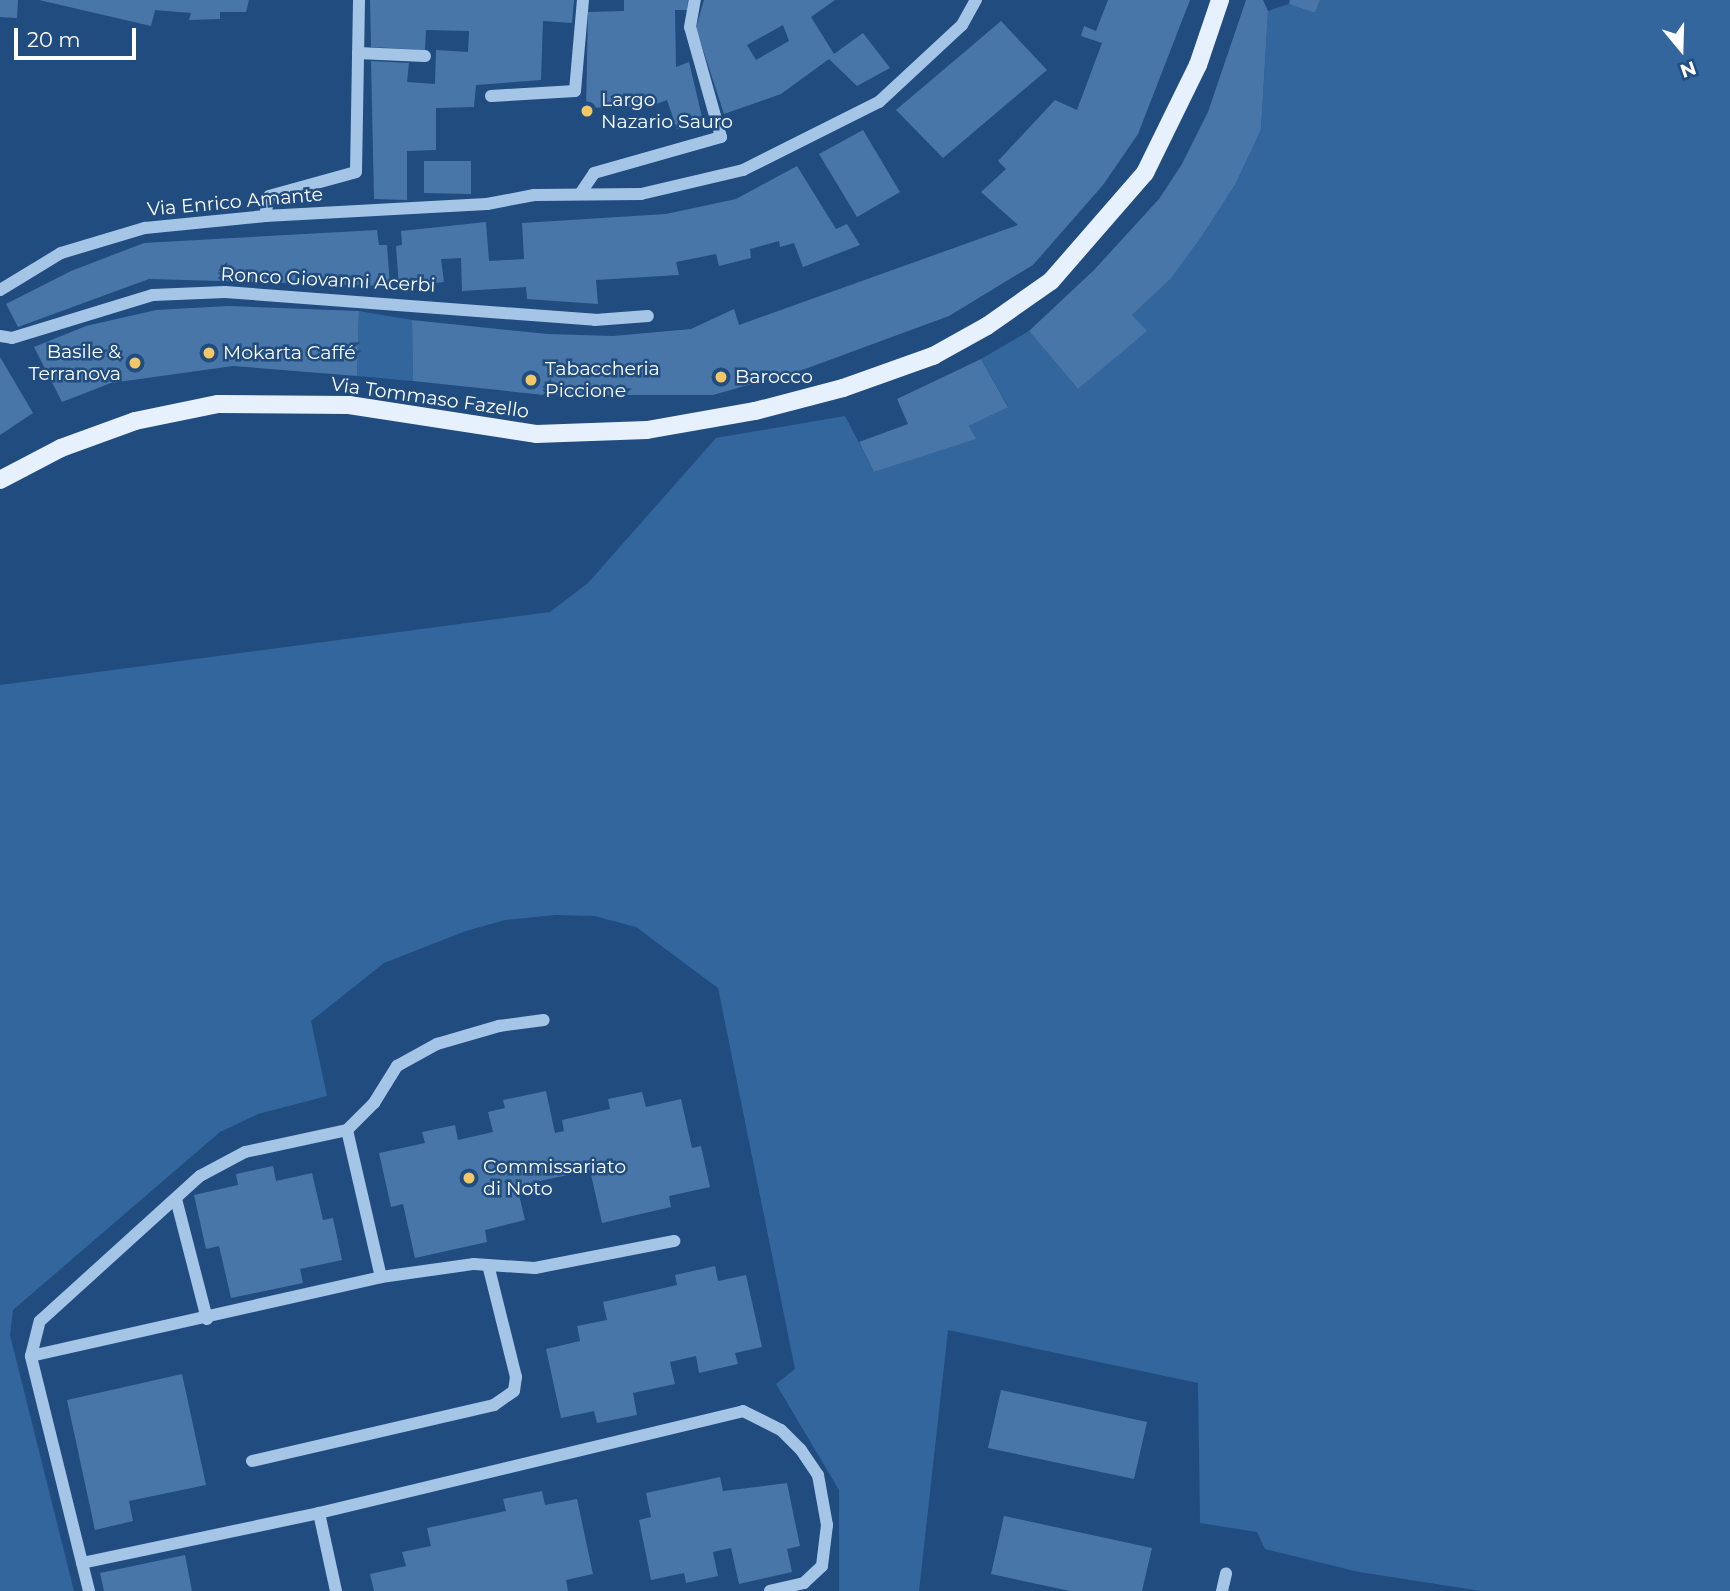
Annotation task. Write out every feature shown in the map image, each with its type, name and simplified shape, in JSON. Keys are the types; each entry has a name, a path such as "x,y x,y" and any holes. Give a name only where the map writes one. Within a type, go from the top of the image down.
{"main road":[{"name":"Via Tommaso Fazello","path":"0,480 61,448 135,421 218,404 349,405 536,434 647,430 755,411 843,388 933,356 987,326 1051,281 1145,173 1198,65 1220,0"}],"street":[{"path":"265,216 269,196 356,172 359,0"},
{"path":"491,96 575,91 583,0"},
{"path":"580,194 594,173 720,136 690,27 695,0"},
{"name":"Via Enrico Amante","path":"0,290 61,253 145,228 265,216 487,204 534,195 674,190 743,170 879,102 962,25 976,0"},
{"path":"358,53 425,56"},
{"name":"Ronco Giovanni Acerbi","path":"6,337 153,295 225,292 353,298 596,320 648,316"},
{"path":"89,1591 31,1356 40,1321 200,1176 244,1152 347,1130 374,1103 397,1066 437,1044 499,1026 544,1020"},
{"path":"347,1130 381,1277"},
{"path":"176,1199 206,1319"},
{"path":"31,1356 206,1319 381,1277 488,1265 535,1268 674,1241"},
{"path":"252,1461 494,1405 514,1391 516,1377 488,1265"},
{"path":"82,1563 319,1513 743,1411 781,1430 801,1450 818,1475 827,1525 822,1566 804,1583 770,1591"},
{"path":"319,1513 337,1591"},
{"path":"1222,1591 1226,1573"}],"shaded area":[{"path":"1320,0 1730,0 1730,1591 1481,1591 1359,1572 1265,1549 1257,1532 1200,1523 1198,1383 948,1330 919,1591 839,1591 839,1490 776,1384 795,1369 718,988 636,927 594,916 556,915 505,920 466,931 384,963 311,1021 327,1096 258,1114 220,1132 13,1310 10,1335 74,1591 0,1591 0,685 550,612 588,583 716,438 845,416 874,472 975,439 969,426 1008,406 981,359 1029,331 1078,389 1146,331 1132,315 1204,233 1235,185 1261,130 1268,11 1289,4 1315,13"},
{"path":"359,311 412,320 413,381 357,376"}],"building":[{"path":"0,0 18,0 17,18 0,17"},
{"path":"39,0 249,0 246,12 220,12 220,19 189,20 191,13 155,10 151,26"},
{"path":"370,0 574,0 572,23 543,21 541,80 476,85 474,107 436,108 436,150 407,151 407,200 374,199 371,61 409,63 407,82 435,84 436,50 468,52 469,31 426,30 425,50 371,47"},
{"path":"624,0 688,0 687,10 675,10 676,67 689,62 703,121 677,129 667,100 651,106 586,108 588,12 624,11"},
{"path":"704,0 835,0 811,17 834,54 863,33 890,68 857,86 829,59 781,94 724,114 696,28","holes":["783,25 789,41 756,60 747,45"]},
{"path":"1108,0 1190,0 1138,134 1103,185 1033,265 949,316 805,369 713,395 544,395 413,381 412,320 547,334 613,336 691,329 734,309 739,325 1018,225 981,192 1006,169 998,161 1055,100 1077,110 1102,43 1081,36 1084,26 1096,31"},
{"path":"1246,0 1263,0 1268,11 1261,130 1235,185 1204,233 1171,278 1132,315 1147,331 1078,389 1029,331 1094,270 1159,199 1182,164 1208,112"},
{"path":"1290,0 1320,0 1315,13 1289,4"},
{"path":"1001,21 1047,70 943,158 896,110"},
{"path":"863,130 900,192 857,217 819,154"},
{"path":"424,161 471,161 471,194 424,193"},
{"path":"797,166 836,229 847,224 860,245 803,267 794,243 780,247 779,241 750,249 751,258 719,266 716,254 676,262 679,275 596,280 598,304 527,299 526,287 462,291 461,258 441,259 444,282 399,287 396,246 402,245 401,231 486,222 489,261 524,259 522,223 666,214 736,199"},
{"path":"377,230 379,245 387,245 390,286 149,279 18,327 6,304 71,271 144,243"},
{"path":"228,306 359,311 357,376 233,366 111,383 62,402 34,347 86,326 156,310"},
{"path":"0,357 33,413 0,435"},
{"path":"981,359 1008,407 969,426 976,439 874,472 859,442 908,424 897,399"},
{"name":"Commissariato di Noto","path":"546,1091 555,1133 564,1131 562,1120 610,1109 608,1099 642,1092 646,1107 681,1099 692,1148 701,1146 710,1187 669,1196 671,1207 602,1223 590,1170 517,1186 525,1220 485,1230 487,1242 415,1258 403,1204 391,1207 379,1153 425,1143 422,1132 455,1125 458,1140 493,1132 488,1112 505,1108 503,1100"},
{"path":"273,1166 276,1181 312,1173 323,1220 333,1218 342,1260 300,1269 303,1283 231,1298 219,1246 206,1249 194,1195 238,1185 236,1174"},
{"path":"715,1266 718,1281 746,1275 762,1347 735,1353 738,1364 699,1373 696,1356 670,1362 675,1384 633,1393 637,1415 597,1423 594,1411 561,1418 546,1349 580,1341 577,1326 607,1320 603,1302 677,1285 675,1275"},
{"path":"182,1374 206,1485 129,1501 133,1521 95,1530 67,1400"},
{"path":"1001,1390 1147,1422 1134,1479 988,1448"},
{"path":"720,1477 723,1491 787,1483 800,1546 787,1549 792,1572 739,1584 731,1548 713,1552 718,1576 686,1583 684,1573 651,1580 639,1520 651,1517 646,1493"},
{"path":"542,1491 545,1505 577,1499 593,1574 566,1580 568,1591 374,1591 370,1574 406,1566 402,1552 431,1546 427,1528 506,1511 503,1499"},
{"path":"1004,1516 1152,1548 1142,1591 1070,1591 991,1574"},
{"path":"185,1555 192,1591 104,1591 100,1573"}],"place":[{"name":"Largo Nazario Sauro","path":"587,111"},
{"name":"Mokarta Caffé","path":"209,353"},
{"name":"Basile & Terranova","path":"135,363"},
{"name":"Barocco","path":"721,377"},
{"name":"Tabaccheria Piccione","path":"531,380"},
{"name":"Commissariato di Noto","path":"469,1178"}]}
